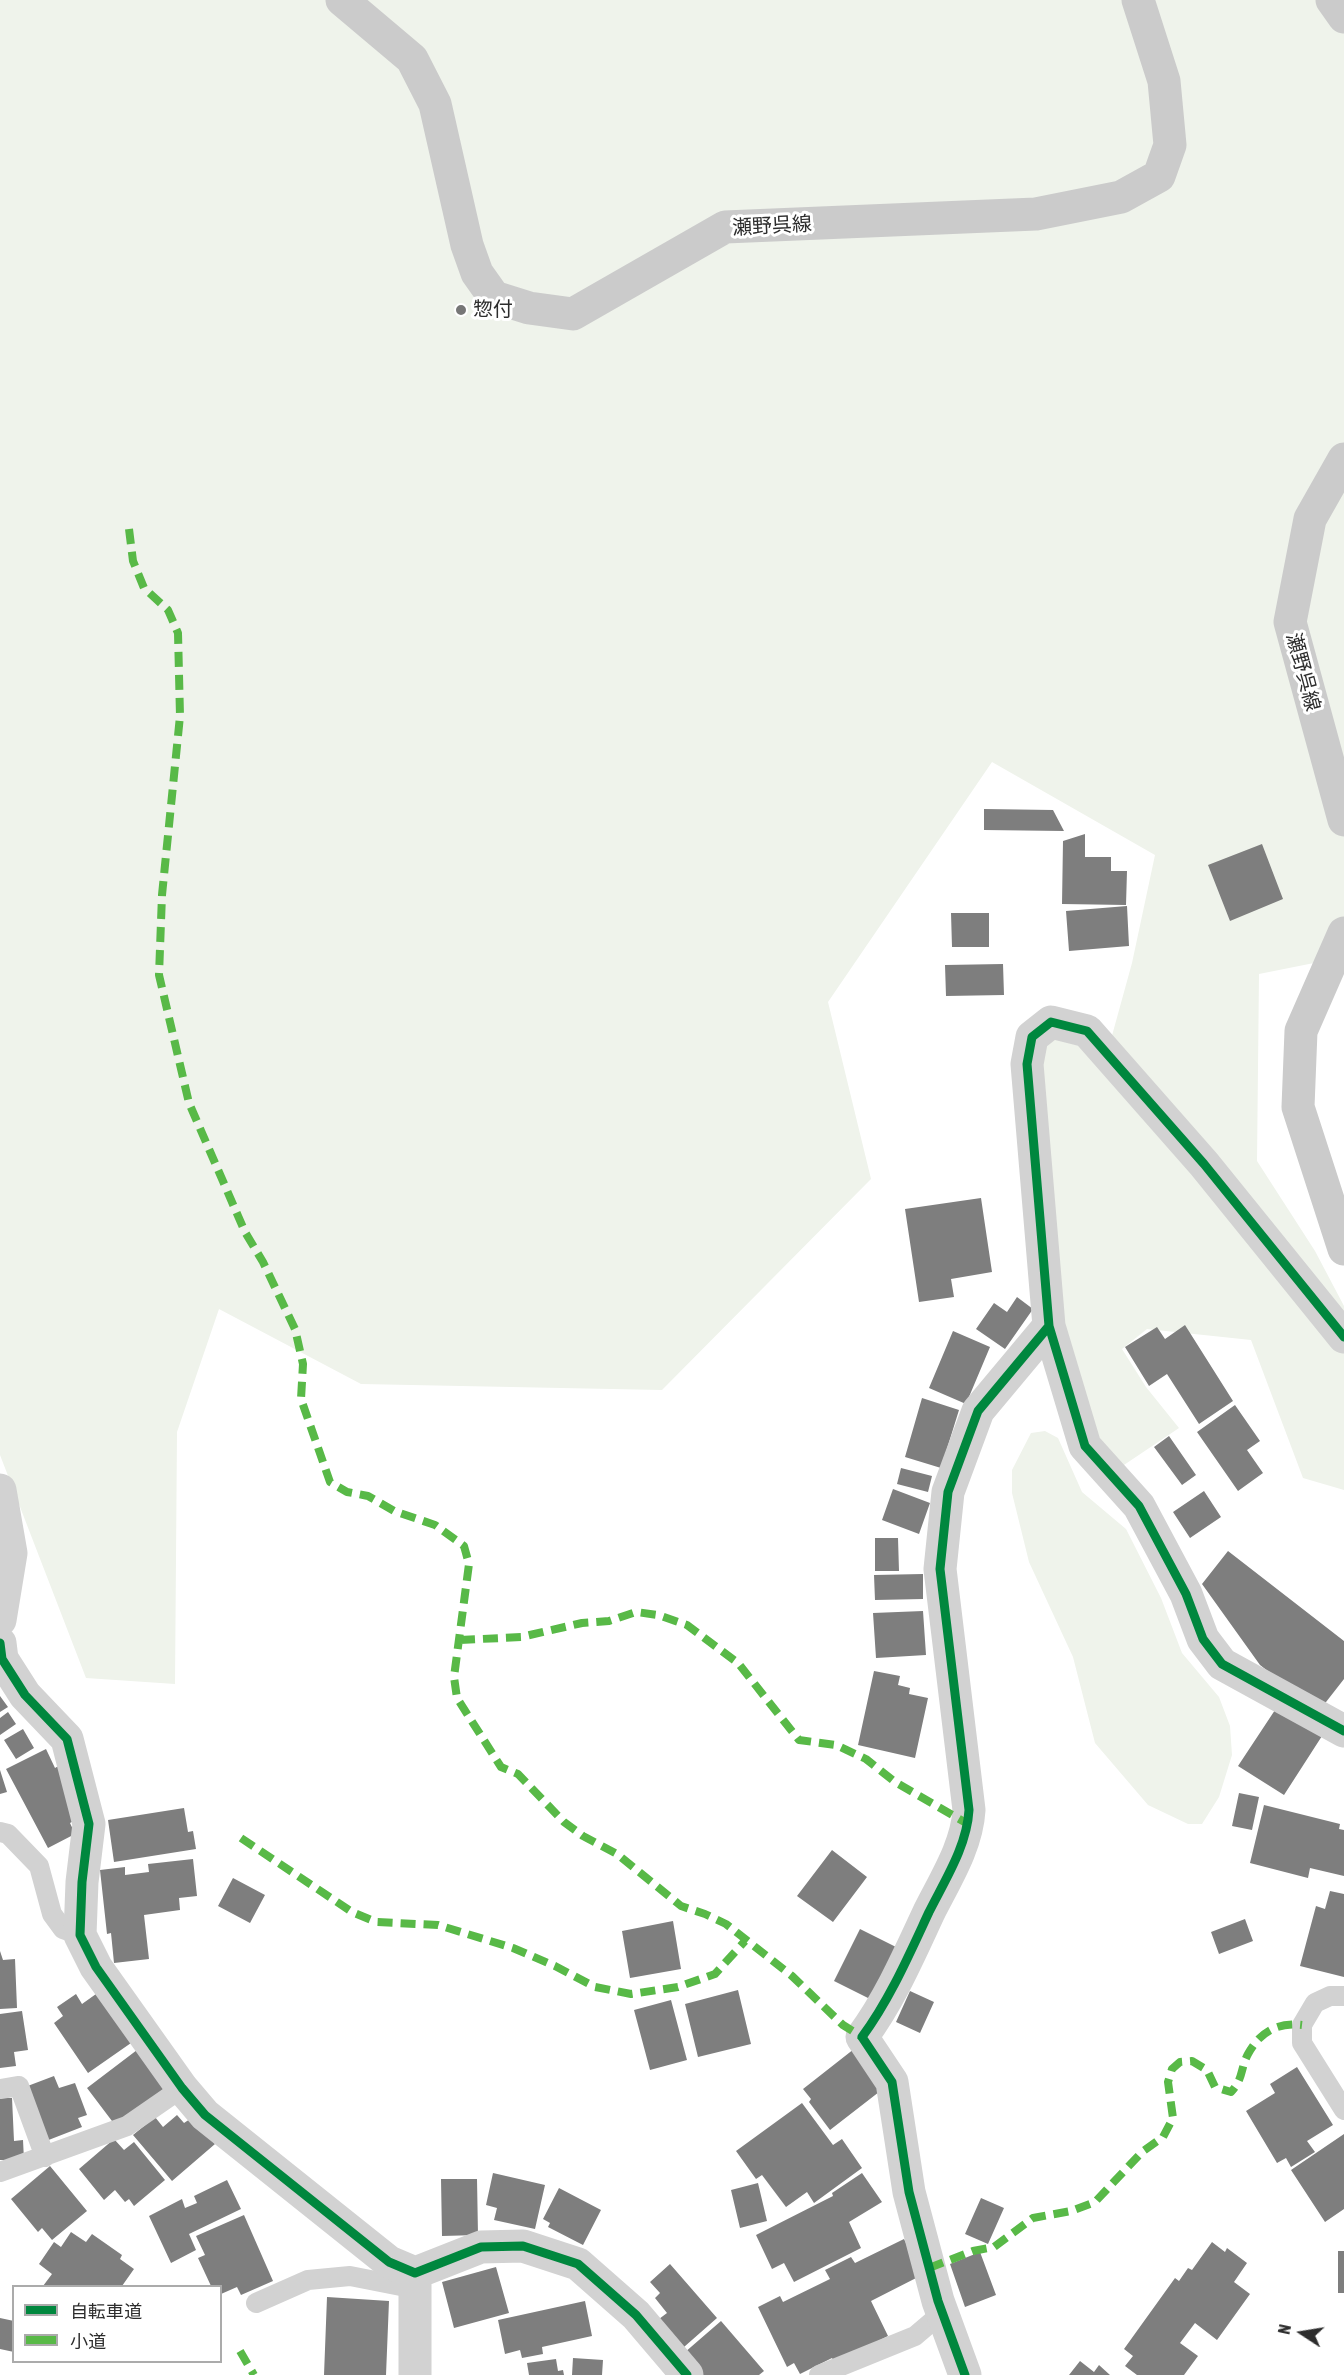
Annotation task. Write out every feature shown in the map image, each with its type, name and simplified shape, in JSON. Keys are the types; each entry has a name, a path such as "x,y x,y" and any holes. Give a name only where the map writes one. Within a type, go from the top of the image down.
{"main road":[{"name":"瀬野呉線","path":"342,0 412,59 435,104 468,245 477,273 494,297 529,308 573,314 725,227 1035,214 1121,197 1159,176 1170,145 1164,81 1138,0"},
{"path":"1332,0 1344,18"},
{"name":"瀬野呉線","path":"1344,459 1310,519 1290,622 1344,819"},
{"path":"1344,933 1301,1031 1298,1107 1344,1250"}],"street":[{"path":"1344,1337 1204,1164 1088,1031 1051,1022 1032,1037 1027,1064 1049,1326 1085,1446 1139,1506 1186,1594 1203,1639 1222,1664 1344,1731"},
{"path":"965,2375 942,2313 909,2192 892,2082 862,2037 882,2010 957,1854 968,1824 969,1810 940,1569 948,1492 978,1411 1049,1326"},
{"path":"0,1490 11,1553 0,1620"},
{"path":"0,1643 2,1659 25,1695 67,1739 90,1824 82,1882 80,1935 96,1967 182,2088 205,2115 284,2180 416,2281"},
{"path":"416,2281 482,2247 523,2246 578,2264 636,2315 687,2375"},
{"path":"415,2375 416,2281"}],"lane":[{"path":"0,1832 8,1834 39,1866 52,1914 63,1929 80,1935"},
{"path":"1344,1996 1330,1996 1315,2002 1302,2025 1302,2043 1344,2109"},
{"path":"0,2089 19,2086 45,2157"},
{"path":"0,2172 127,2126 182,2088"},
{"path":"256,2303 308,2280 350,2276 416,2281"},
{"path":"819,2375 915,2336 942,2313"}],"shaded area":[{"path":"0,0 1344,0 1344,957 1259,974 1257,1161 1315,1251 1344,1306 1344,1490 1303,1478 1251,1340 1147,1329 1122,1349 1146,1387 1179,1428 1115,1471 1066,1370 1032,1067 1056,1029 1105,1061 1132,963 1155,855 992,762 828,1002 871,1179 662,1390 361,1384 219,1309 177,1432 175,1684 86,1678 0,1455"},
{"path":"1045,1431 1058,1438 1082,1492 1126,1529 1161,1598 1182,1653 1219,1697 1230,1726 1232,1755 1219,1797 1202,1824 1188,1824 1148,1805 1095,1743 1073,1657 1029,1562 1012,1493 1012,1470 1031,1433"}],"building":[{"path":"984,809 1053,810 1064,831 984,830"},
{"path":"1085,834 1085,857 1111,857 1111,871 1127,871 1126,905 1062,904 1063,841"},
{"path":"1262,844 1283,899 1230,921 1208,865"},
{"path":"1127,906 1129,946 1069,951 1066,911"},
{"path":"951,913 989,913 989,947 952,947"},
{"path":"1003,964 1004,995 946,996 945,965"},
{"path":"981,1198 992,1272 951,1279 954,1297 919,1302 905,1209"},
{"path":"1017,1297 1033,1309 1005,1349 976,1329 994,1303 1007,1312"},
{"path":"1185,1325 1233,1401 1199,1424 1167,1374 1149,1386 1125,1347 1157,1327 1165,1339"},
{"path":"953,1331 990,1347 966,1404 929,1388"},
{"path":"922,1398 959,1410 941,1468 905,1457"},
{"path":"1235,1405 1260,1441 1247,1450 1263,1473 1238,1491 1197,1432"},
{"path":"1169,1436 1196,1475 1182,1485 1154,1447"},
{"path":"901,1468 932,1476 928,1492 897,1484"},
{"path":"893,1489 930,1503 919,1534 882,1520"},
{"path":"1204,1491 1221,1517 1190,1538 1173,1512"},
{"path":"875,1538 898,1538 899,1571 875,1571"},
{"path":"1228,1551 1344,1641 1344,1679 1319,1711 1260,1665 1202,1584"},
{"path":"923,1574 923,1599 875,1600 874,1575"},
{"path":"923,1611 926,1655 876,1658 873,1613"},
{"path":"874,1671 900,1676 898,1685 910,1688 909,1694 928,1698 915,1758 858,1745"},
{"path":"0,1696 8,1707 0,1712"},
{"path":"1277,1707 1322,1736 1284,1795 1238,1766"},
{"path":"8,1712 16,1724 0,1735 0,1718"},
{"path":"23,1729 34,1748 16,1759 4,1740"},
{"path":"46,1749 55,1768 60,1765 75,1820 70,1823 75,1834 48,1848 6,1769"},
{"path":"0,1770 7,1792 0,1794"},
{"path":"1239,1793 1259,1797 1252,1830 1232,1826"},
{"path":"1264,1805 1340,1824 1339,1829 1344,1830 1344,1876 1310,1868 1308,1878 1250,1863"},
{"path":"184,1808 188,1832 193,1831 196,1849 114,1862 108,1820"},
{"path":"832,1850 867,1877 833,1922 797,1896"},
{"path":"193,1859 197,1896 179,1898 180,1910 144,1915 149,1959 114,1963 111,1933 107,1934 100,1870 125,1867 125,1875 149,1872 148,1864"},
{"path":"233,1878 265,1895 250,1923 218,1906"},
{"path":"1330,1891 1344,1894 1344,1977 1300,1966 1316,1906 1325,1909"},
{"path":"1245,1919 1253,1941 1219,1954 1211,1932"},
{"path":"673,1921 681,1969 630,1978 622,1931"},
{"path":"860,1929 896,1947 870,1999 834,1981"},
{"path":"0,1951 3,1960 15,1959 17,2008 0,2009"},
{"path":"738,1990 751,2044 698,2057 685,2004"},
{"path":"910,1991 934,2002 920,2033 896,2022"},
{"path":"76,1994 82,2004 96,1994 131,2043 88,2073 54,2023 63,2016 57,2007"},
{"path":"671,2000 687,2060 650,2070 634,2010"},
{"path":"22,2011 28,2050 14,2052 16,2066 0,2068 0,2014"},
{"path":"854,2049 888,2085 830,2130 809,2102 811,2099 803,2089"},
{"path":"137,2050 165,2088 115,2125 87,2088"},
{"path":"1297,2067 1333,2125 1307,2141 1315,2152 1291,2167 1286,2158 1277,2163 1246,2111 1275,2093 1270,2084"},
{"path":"54,2076 59,2088 75,2083 87,2115 78,2118 82,2127 46,2141 25,2087"},
{"path":"0,2098 12,2098 14,2141 23,2140 24,2160 0,2160"},
{"path":"802,2103 833,2145 842,2139 862,2168 814,2203 807,2192 786,2207 762,2175 756,2179 736,2151"},
{"path":"177,2115 184,2123 193,2117 215,2144 172,2181 133,2135 155,2117 163,2127"},
{"path":"1344,2134 1344,2209 1325,2222 1291,2170"},
{"path":"114,2139 124,2150 134,2142 165,2180 134,2206 129,2199 125,2202 115,2190 104,2200 79,2169"},
{"path":"50,2166 87,2211 52,2240 42,2228 38,2232 11,2199"},
{"path":"493,2173 545,2185 535,2229 494,2220 497,2208 486,2205"},
{"path":"862,2173 882,2202 849,2222 861,2248 794,2282 784,2263 772,2269 756,2235 833,2196 832,2193"},
{"path":"441,2179 477,2179 478,2235 442,2236"},
{"path":"227,2180 241,2209 189,2234 196,2250 171,2263 149,2216 182,2199 185,2208 197,2203 194,2196"},
{"path":"758,2183 767,2221 740,2228 731,2190"},
{"path":"559,2188 601,2210 583,2245 548,2227 550,2223 543,2219"},
{"path":"981,2198 1004,2208 988,2244 965,2234"},
{"path":"244,2215 273,2281 241,2295 237,2287 222,2294 222,2285 211,2285 198,2258 205,2255 196,2236"},
{"path":"71,2232 86,2242 92,2234 122,2255 120,2259 134,2269 123,2285 44,2285 52,2274 39,2264 54,2242 61,2247"},
{"path":"904,2239 922,2275 871,2301 888,2336 835,2363 832,2358 800,2374 794,2363 787,2367 758,2307 780,2296 783,2302 830,2279 825,2270 851,2257 855,2263"},
{"path":"1212,2242 1225,2252 1227,2248 1247,2263 1234,2282 1250,2294 1217,2340 1195,2323 1180,2343 1198,2356 1184,2375 1137,2375 1125,2366 1133,2356 1124,2349 1175,2278 1179,2281 1188,2268 1192,2270"},
{"path":"1338,2251 1344,2251 1344,2293 1338,2293"},
{"path":"980,2252 996,2295 965,2307 950,2264"},
{"path":"670,2264 717,2318 684,2347 659,2319 667,2313 655,2298 660,2293 650,2282"},
{"path":"496,2267 509,2313 454,2328 442,2282"},
{"path":"327,2297 389,2301 386,2375 324,2375"},
{"path":"585,2301 592,2336 542,2347 543,2354 522,2358 520,2350 505,2354 498,2320"},
{"path":"0,2318 12,2321 12,2352 0,2349"},
{"path":"721,2321 764,2371 759,2375 702,2375 684,2353"},
{"path":"573,2358 603,2360 602,2375 572,2375"},
{"path":"556,2359 558,2371 563,2370 564,2375 529,2375 527,2363"},
{"path":"1080,2361 1094,2372 1099,2365 1110,2375 1069,2375"}],"marked path":[{"path":"129,529 133,561 144,588 168,610 178,633 180,716 162,895 159,975 189,1103 245,1232 263,1262 295,1329 303,1364 301,1399 330,1482 347,1492 368,1496 394,1511 435,1525 464,1546 469,1564 454,1677 457,1698 501,1767 518,1774 564,1822 583,1836 617,1854 681,1906 726,1924 792,1976 843,2025 862,2037"},
{"path":"460,1640 521,1637 582,1623 609,1621 636,1612 658,1615 687,1625 738,1663 799,1740 836,1745 866,1759 895,1782 968,1824"},
{"path":"241,1838 352,1912 376,1922 438,1925 513,1948 595,1987 631,1994 678,1987 715,1974 745,1941"},
{"path":"929,2268 973,2251 994,2247 1033,2218 1071,2211 1095,2202 1142,2152 1163,2137 1173,2118 1168,2082 1172,2069 1180,2062 1192,2061 1207,2070 1215,2087 1231,2092 1240,2078 1248,2054 1264,2034 1285,2025 1302,2025"},
{"path":"240,2351 254,2375"}],"cycle path":[{"path":"1344,1337 1204,1164 1087,1031 1051,1022 1032,1037 1027,1064 1049,1326 1085,1446 1139,1506 1186,1594 1203,1639 1222,1664 1344,1731"},
{"path":"965,2375 938,2301 909,2192 892,2082 862,2037 890,1992 960,1850 967,1823 969,1810 940,1569 948,1492 978,1411 1049,1326"},
{"path":"0,1643 2,1659 25,1695 67,1739 89,1824 82,1882 80,1935 96,1967 182,2088 205,2115 389,2262 415,2273 481,2247 523,2246 578,2264 636,2315 687,2375"}],"place":[{"name":"惣付","path":"461,310"}]}
